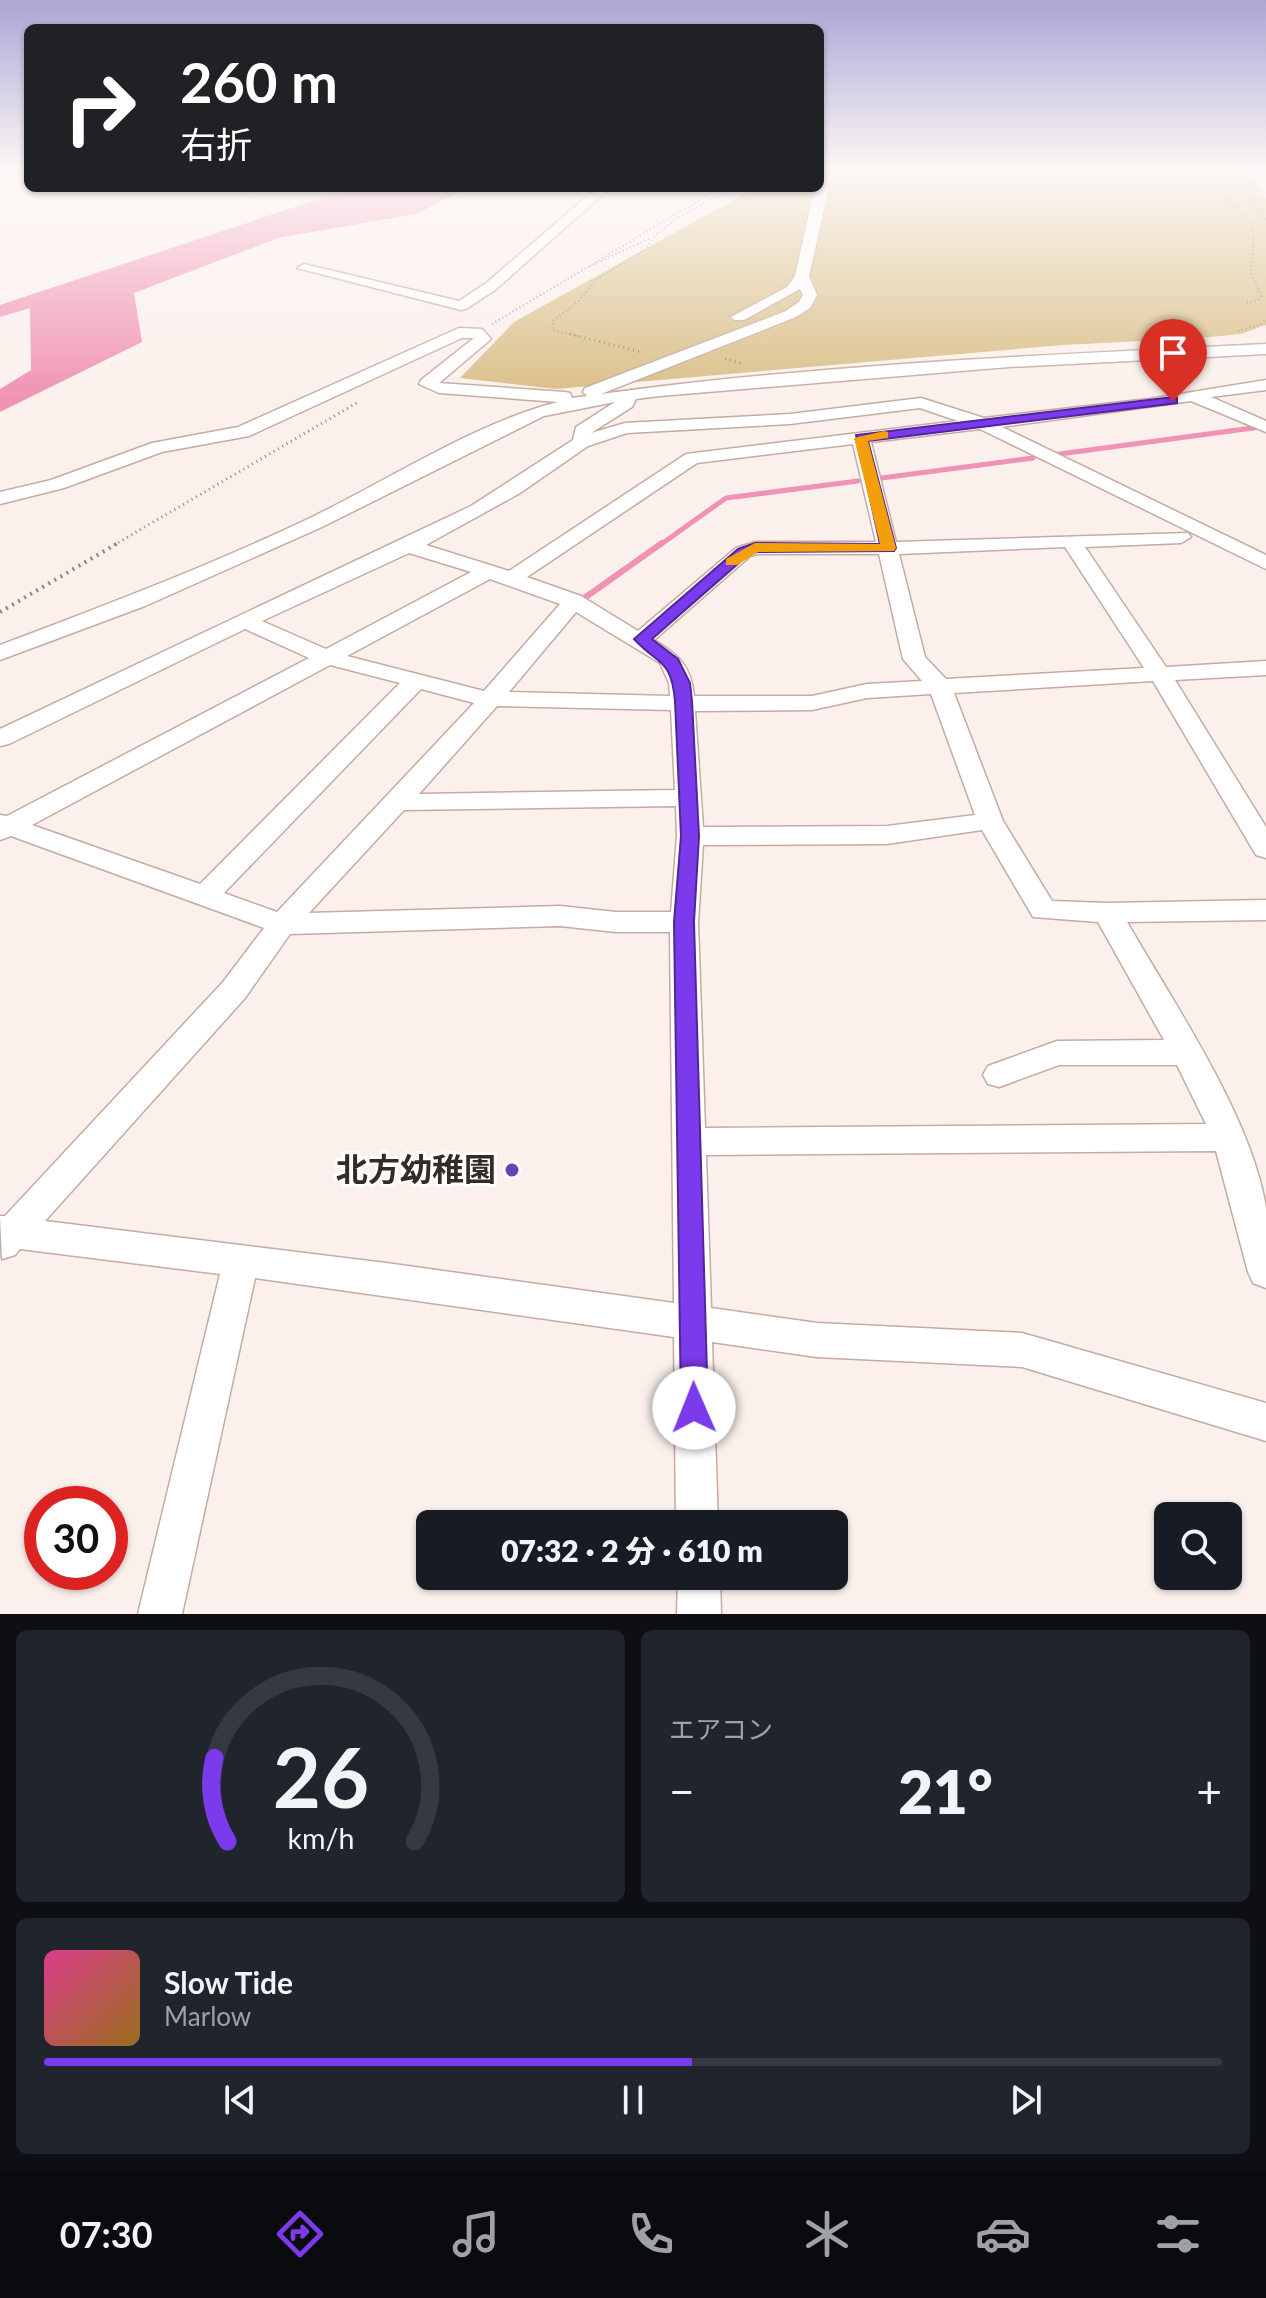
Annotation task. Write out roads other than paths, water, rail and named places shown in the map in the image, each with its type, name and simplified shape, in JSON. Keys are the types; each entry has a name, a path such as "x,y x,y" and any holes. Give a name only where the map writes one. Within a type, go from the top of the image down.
{"street":[{"path":"304,268 461,306 490,287 533,249"},
{"path":"0,653 137,601 302,529 500,429 573,399 771,302 792,290 802,276 808,249"},
{"path":"0,498 57,484 158,447 243,432 326,392 374,374 444,338 477,332 483,339 427,384 439,388 573,399 1123,354 1266,349"},
{"path":"1123,354 1266,370"},
{"path":"2,827 326,657 501,574 692,458 1196,397 1228,389 1266,385"},
{"path":"582,442 582,431 626,403 629,395"},
{"path":"1196,397 1266,427"},
{"path":"0,739 409,546 548,469 582,442 625,428 790,419 921,403 981,423 1263,559"},
{"path":"861,438 914,659 940,687 990,821 1043,910 1107,913 1266,910"},
{"path":"642,639 743,552 755,548 889,548 1181,537"},
{"path":"1071,541 1159,673 1266,849"},
{"path":"409,546 501,574 573,601 642,639 670,659 681,683 690,836 684,922 697,1510"},
{"path":"4,1237 234,990 282,924 547,636 573,601"},
{"path":"245,621 326,657 487,699 757,705 812,703 867,691 1266,668"},
{"path":"204,897 415,682"},
{"path":"396,802 686,798"},
{"path":"690,836 887,835 990,821"},
{"path":"2,827 282,924 560,916 616,922 684,922"},
{"path":"1107,913 1187,1053 1229,1137 1266,1272"},
{"path":"999,1075 1057,1053 1187,1053"},
{"path":"688,1142 1229,1137"},
{"path":"4,1237 241,1260 817,1340 1022,1350 1266,1422"},
{"path":"160,1614 241,1260"},
{"path":"699,1590 699,1614"}],"waterway":[{"path":"1052,455 1260,427"},
{"path":"874,479 1033,458"},
{"path":"660,545 726,498 858,481"},
{"path":"583,599 662,543"}],"place":[{"name":"北方幼稚園","path":"512,1170"}]}
